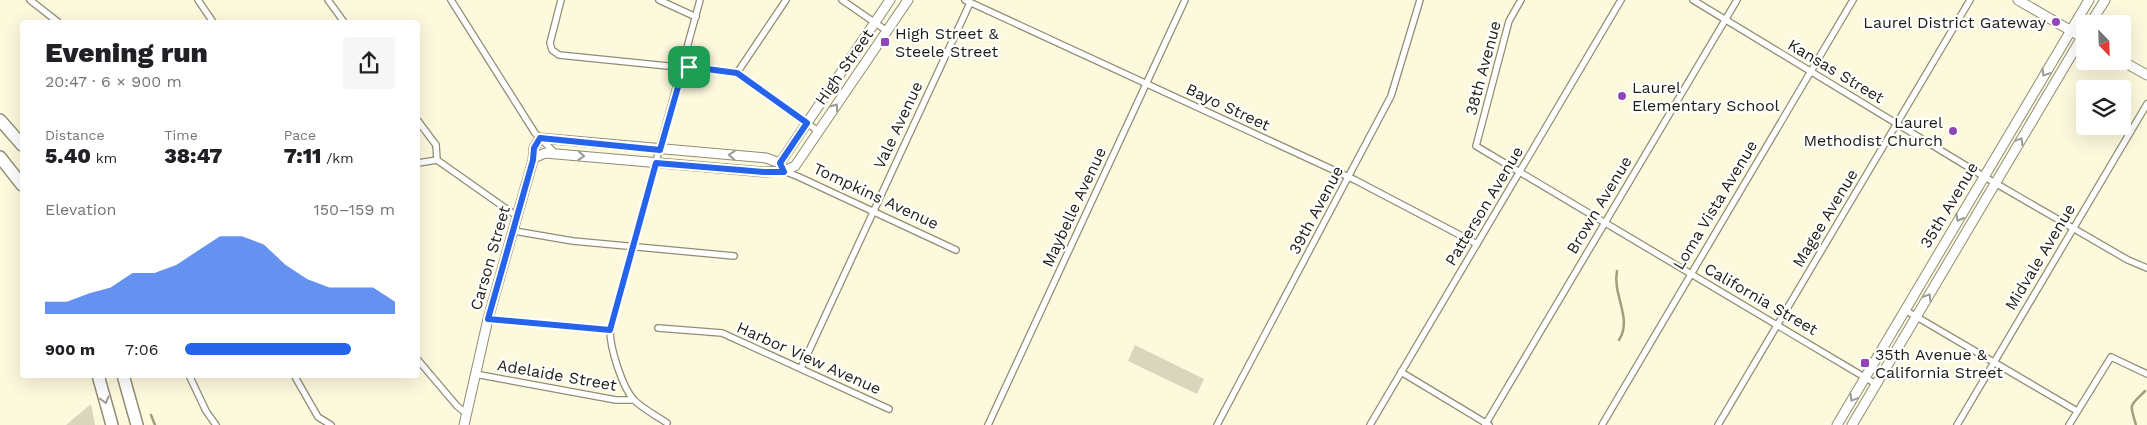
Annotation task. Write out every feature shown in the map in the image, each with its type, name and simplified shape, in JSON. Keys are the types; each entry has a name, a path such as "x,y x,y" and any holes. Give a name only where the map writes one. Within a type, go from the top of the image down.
{"highway":[{"path":"0,120 20,143"},
{"path":"0,157 20,182"},
{"path":"99,378 112,425"},
{"path":"124,378 137,425"}],"street":[{"path":"30,0 55,20"},
{"path":"198,0 212,20"},
{"path":"328,0 343,20"},
{"path":"451,0 540,138 556,154"},
{"path":"561,0 550,43 552,50 559,55 684,66 737,73 818,131"},
{"path":"659,0 696,17"},
{"path":"667,423 634,400 616,364 610,342 610,330 684,66 700,0"},
{"path":"737,73 786,0"},
{"path":"842,0 887,31"},
{"name":"High Street","path":"782,167 807,123 890,0"},
{"name":"High Street","path":"782,167 795,166 908,0"},
{"name":"Maybelle Avenue","path":"988,425 1185,0"},
{"name":"39th Avenue","path":"1217,425 1394,89 1420,0"},
{"name":"38th Avenue","path":"1476,146 1509,21 1521,0"},
{"name":"Patterson Avenue","path":"1370,425 1621,0"},
{"name":"Kansas Street","path":"1693,0 1996,184 2128,260 2147,268"},
{"name":"Brown Avenue","path":"1487,424 1737,0"},
{"name":"Loma Vista Avenue","path":"1602,425 1853,0"},
{"name":"Magee Avenue","path":"1718,425 1970,0"},
{"path":"2018,0 2076,33"},
{"name":"35th Avenue","path":"1837,425 2089,0"},
{"path":"2096,15 2105,0"},
{"name":"Bayo Street","path":"968,1 1348,178 1477,244"},
{"name":"Vale Avenue","path":"801,368 968,1"},
{"name":"35th Avenue","path":"1852,425 2076,49"},
{"path":"2131,66 2147,75"},
{"name":"Midvale Avenue","path":"1957,425 2147,104"},
{"path":"420,124 436,145 436,160"},
{"path":"534,158 532,154 540,138"},
{"name":"Tompkins Avenue","path":"540,138 766,158 799,176 956,250"},
{"name":"California Street","path":"1476,146 1604,224 1779,324 1876,384"},
{"name":"Tompkins Avenue","path":"534,158 545,153 764,172 782,167"},
{"name":"Carson Street","path":"464,425 488,319 534,158"},
{"path":"420,164 436,160 518,217"},
{"path":"514,231 573,240 734,256"},
{"path":"1904,310 2077,411"},
{"path":"488,319 610,330"},
{"name":"Harbor View Avenue","path":"658,328 722,334 889,409"},
{"path":"2069,425 2111,357 2147,374"},
{"path":"420,362 457,406 467,414"},
{"path":"1401,372 1487,424"},
{"name":"Adelaide Street","path":"475,374 616,400 634,400"},
{"path":"190,378 206,411 216,425"},
{"path":"296,378 318,417 331,425"}],"shaded area":[{"path":"1135,345 1204,379 1197,394 1128,361"},
{"path":"91,404 95,425 66,425"}],"waterway":[{"path":"1617,271 1617,289 1624,324 1619,340"},
{"path":"2136,425 2132,406 2145,391"},
{"path":"151,415 155,425"}],"place":[{"name":"Laurel District Gateway","path":"2056,22"},
{"name":"High Street & Steele Street","path":"885,42"},
{"name":"Laurel Elementary School","path":"1622,96"},
{"name":"Laurel Methodist Church","path":"1953,131"},
{"name":"35th Avenue & California Street","path":"1865,363"}],"route":[{"path":"684,66 689,67 737,73 807,123 780,163 784,172 656,163 610,330 488,319 534,158 532,154 540,138 660,150 684,66"}]}
